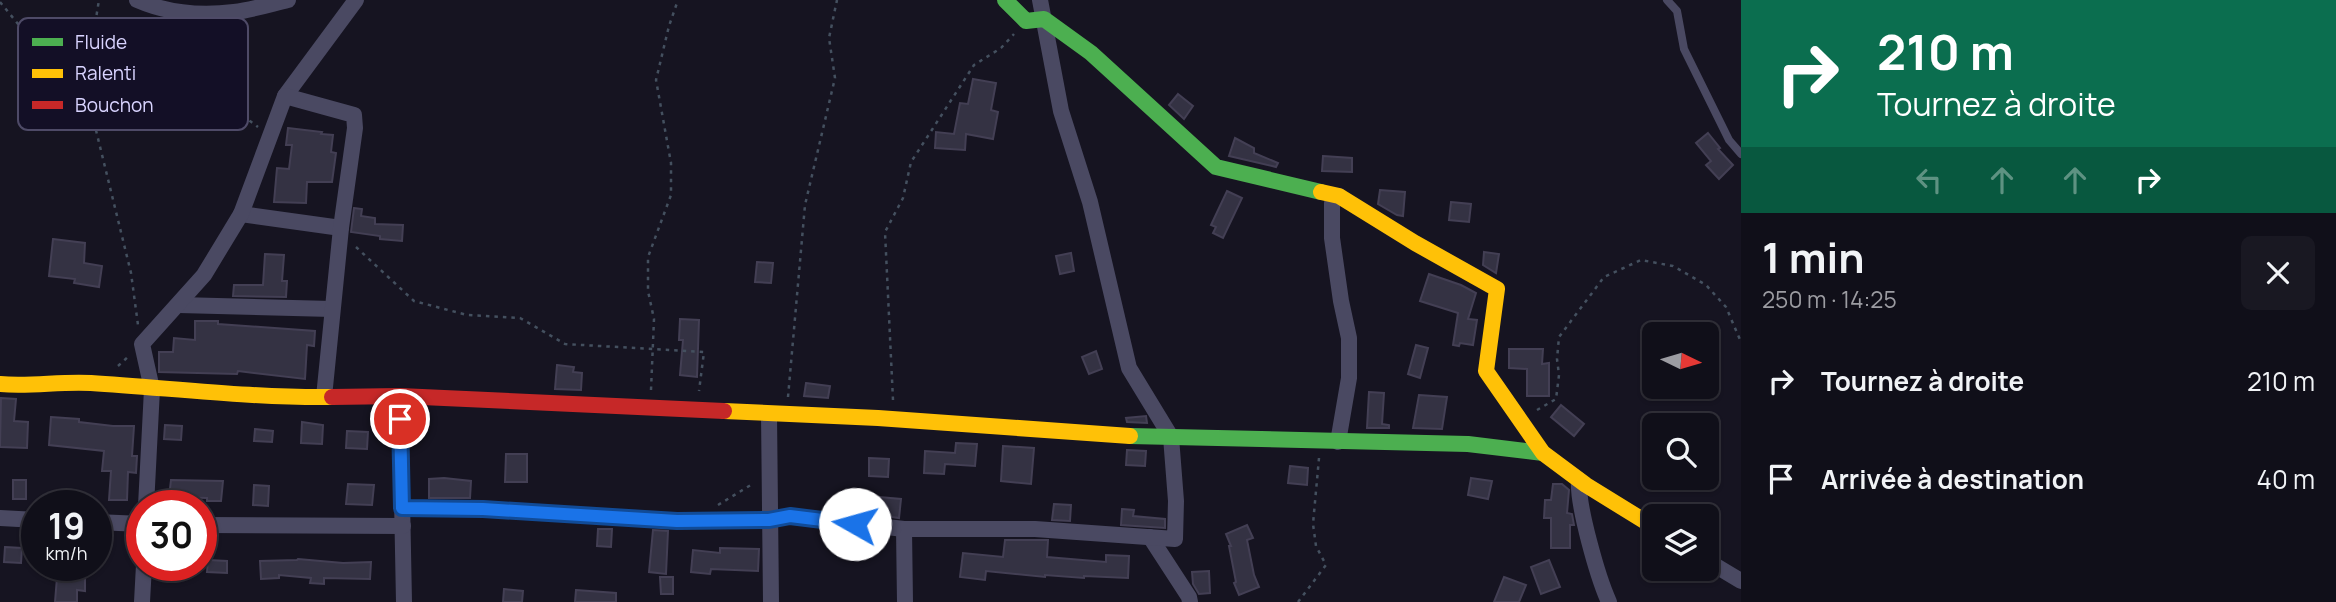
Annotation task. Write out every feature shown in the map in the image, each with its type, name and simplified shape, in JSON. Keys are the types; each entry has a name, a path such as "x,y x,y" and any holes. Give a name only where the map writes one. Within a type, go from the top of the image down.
{"street":[{"path":"137,0 160,9 234,12 288,0"},
{"path":"147,490 152,389 142,344 204,275 241,215 285,96 356,0"},
{"path":"1005,0 1026,21 1044,19 1091,53 1216,167 1339,196 1497,289 1486,371 1544,453 1579,480 1642,519"},
{"path":"402,508 483,509 677,521 769,520 790,516 904,529 1035,528 1175,539 1176,501 1171,436 1129,368 1090,202 1062,111 1040,0"},
{"path":"285,96 354,115 355,128 341,228 324,397"},
{"path":"1338,442 1349,378 1349,338 1340,300 1332,238 1332,203 1339,196"},
{"path":"241,215 341,228"},
{"path":"179,305 332,309"},
{"path":"0,384 23,386 88,383 152,389 324,397 400,396 900,420 1122,436 1468,444 1544,453"},
{"path":"400,396 404,602"},
{"path":"769,414 771,602"},
{"path":"1579,480 1581,509 1609,602"},
{"path":"0,518 21,519"},
{"path":"217,525 402,526"},
{"path":"904,529 905,602"},
{"path":"1150,537 1190,602"},
{"path":"1719,568 1741,581"},
{"path":"142,602 143,581"}],"lane":[{"path":"1667,0 1677,11 1684,49 1729,141 1741,154"}],"path":[{"path":"95,18 99,0"},
{"path":"650,408 654,318 648,291 648,257 671,195 671,163 656,80 678,0"},
{"path":"789,415 792,331 805,205 835,78 829,38 837,0"},
{"path":"0,2 18,24"},
{"path":"160,9 168,18"},
{"path":"900,420 893,399 885,232 903,198 911,162 974,65 1000,48 1026,21"},
{"path":"248,118 270,135"},
{"path":"96,130 131,273 142,344 118,366"},
{"path":"341,228 352,244 414,300 467,315 520,318 565,344 704,352 696,411"},
{"path":"1522,425 1537,409 1556,399 1559,337 1568,323 1604,277 1642,260 1673,266 1706,285 1726,307 1741,342"},
{"path":"1298,602 1326,565 1316,546 1313,524 1320,441"},
{"path":"717,505 769,473"}],"building":[{"path":"973,79 996,83 991,110 998,112 993,139 966,134 965,150 935,148 936,132 954,134 960,103 968,104"},
{"path":"1178,94 1193,106 1184,119 1169,105"},
{"path":"288,128 333,135 331,152 336,153 332,182 307,182 306,203 274,202 277,168 289,169 292,145 286,145"},
{"path":"1708,133 1733,165 1719,179 1706,165 1711,161 1696,143"},
{"path":"1235,138 1254,148 1254,153 1278,163 1276,167 1229,156"},
{"path":"1323,156 1352,158 1352,172 1322,171"},
{"path":"1380,190 1405,192 1403,216 1378,204"},
{"path":"1227,191 1242,198 1223,238 1213,233 1216,227 1211,225"},
{"path":"1451,202 1471,204 1469,222 1449,220"},
{"path":"354,208 362,209 361,216 375,218 375,224 403,225 402,241 351,232"},
{"path":"53,239 85,243 84,263 102,266 99,287 74,283 75,279 49,276"},
{"path":"1484,252 1499,254 1496,273 1483,265"},
{"path":"1071,253 1074,271 1060,274 1056,256"},
{"path":"265,254 284,255 282,281 287,281 286,297 233,296 234,285 263,285"},
{"path":"757,262 773,263 771,283 755,282"},
{"path":"1429,274 1476,293 1468,319 1477,320 1473,345 1453,345 1458,313 1420,301"},
{"path":"680,319 699,320 697,377 680,375 683,340 679,340"},
{"path":"195,321 315,331 314,346 307,345 305,379 238,371 237,374 159,372 159,352 173,352 174,338 195,340"},
{"path":"1416,345 1428,348 1420,378 1408,374"},
{"path":"1509,349 1543,349 1542,364 1549,363 1549,396 1527,396 1527,369 1509,368"},
{"path":"1096,351 1102,369 1089,374 1082,357"},
{"path":"557,365 574,367 573,372 582,373 581,390 555,389"},
{"path":"806,383 830,386 828,398 804,396"},
{"path":"1369,392 1384,393 1382,424 1389,425 1389,428 1367,428"},
{"path":"1419,395 1447,397 1442,429 1413,428"},
{"path":"1,398 16,399 14,421 28,422 27,448 0,447"},
{"path":"1561,405 1584,424 1574,436 1551,417"},
{"path":"1146,416 1147,423 1127,422 1126,418"},
{"path":"51,417 113,426 134,426 132,456 137,456 136,473 128,472 126,500 112,500 111,471 102,471 104,451 49,445"},
{"path":"302,422 323,425 322,444 301,443"},
{"path":"165,425 182,426 181,440 164,439"},
{"path":"255,429 273,431 272,442 254,441"},
{"path":"347,431 368,432 367,449 346,448"},
{"path":"956,443 977,444 975,466 945,464 944,474 924,473 925,451 955,453"},
{"path":"1003,446 1034,448 1031,484 1001,481"},
{"path":"1127,450 1146,451 1145,466 1126,465"},
{"path":"506,454 527,454 527,482 505,482"},
{"path":"869,458 889,459 888,477 869,476"},
{"path":"1290,466 1308,468 1307,485 1288,483"},
{"path":"1471,478 1492,481 1488,499 1468,495"},
{"path":"429,479 471,481 470,498 429,498"},
{"path":"13,480 26,480 26,490 21,490 21,499 13,499"},
{"path":"171,480 223,481 221,501 217,501 217,490 170,490"},
{"path":"348,484 374,485 372,505 346,504"},
{"path":"1553,484 1562,484 1569,490 1567,513 1572,514 1574,525 1570,525 1570,548 1551,548 1551,518 1544,518 1545,500 1551,500"},
{"path":"254,485 269,486 268,506 253,505"},
{"path":"879,497 901,499 899,518 877,515"},
{"path":"1054,504 1071,505 1070,521 1052,520"},
{"path":"1122,509 1134,510 1133,516 1165,519 1165,528 1121,525"},
{"path":"1247,525 1253,538 1247,540 1259,587 1239,595 1234,583 1231,546 1226,534"},
{"path":"598,529 612,529 611,547 597,546"},
{"path":"653,530 668,531 666,574 649,572"},
{"path":"1005,540 1048,540 1047,557 1106,562 1106,555 1129,556 1128,578 1045,577 986,571 985,580 960,577 963,553 1003,557"},
{"path":"5,547 21,548 21,563 4,562"},
{"path":"720,548 759,549 758,571 711,569 710,574 691,572 693,550 720,553"},
{"path":"298,559 343,563 371,562 370,579 324,578 324,584 310,583 311,578 279,575 279,578 261,579 260,561"},
{"path":"217,560 227,561 227,573 217,572"},
{"path":"1549,560 1560,587 1541,594 1531,567"},
{"path":"1209,571 1210,593 1199,594 1193,584 1192,572"},
{"path":"660,577 673,577 673,594 661,594"},
{"path":"1504,577 1526,585 1519,602 1494,602"},
{"path":"57,581 85,581 85,591 77,590 77,602 55,602"},
{"path":"504,589 523,591 522,602 503,602"},
{"path":"576,590 616,593 616,602 575,602"}],"traffic: fast":[{"path":"1005,0 1026,21 1044,19 1091,53 1216,167 1321,192"},
{"path":"1130,436 1468,444 1543,453"}],"traffic: slow":[{"path":"1321,192 1339,196 1497,289 1486,371 1543,453 1586,485 1642,520"},
{"path":"0,384 91,383 242,394 332,397"},
{"path":"724,411 878,418 1130,436"}],"traffic: jam":[{"path":"332,397 400,396 724,411"}],"route":[{"path":"400,419 402,508 483,509 677,521 769,520 790,516 855,524"}]}
